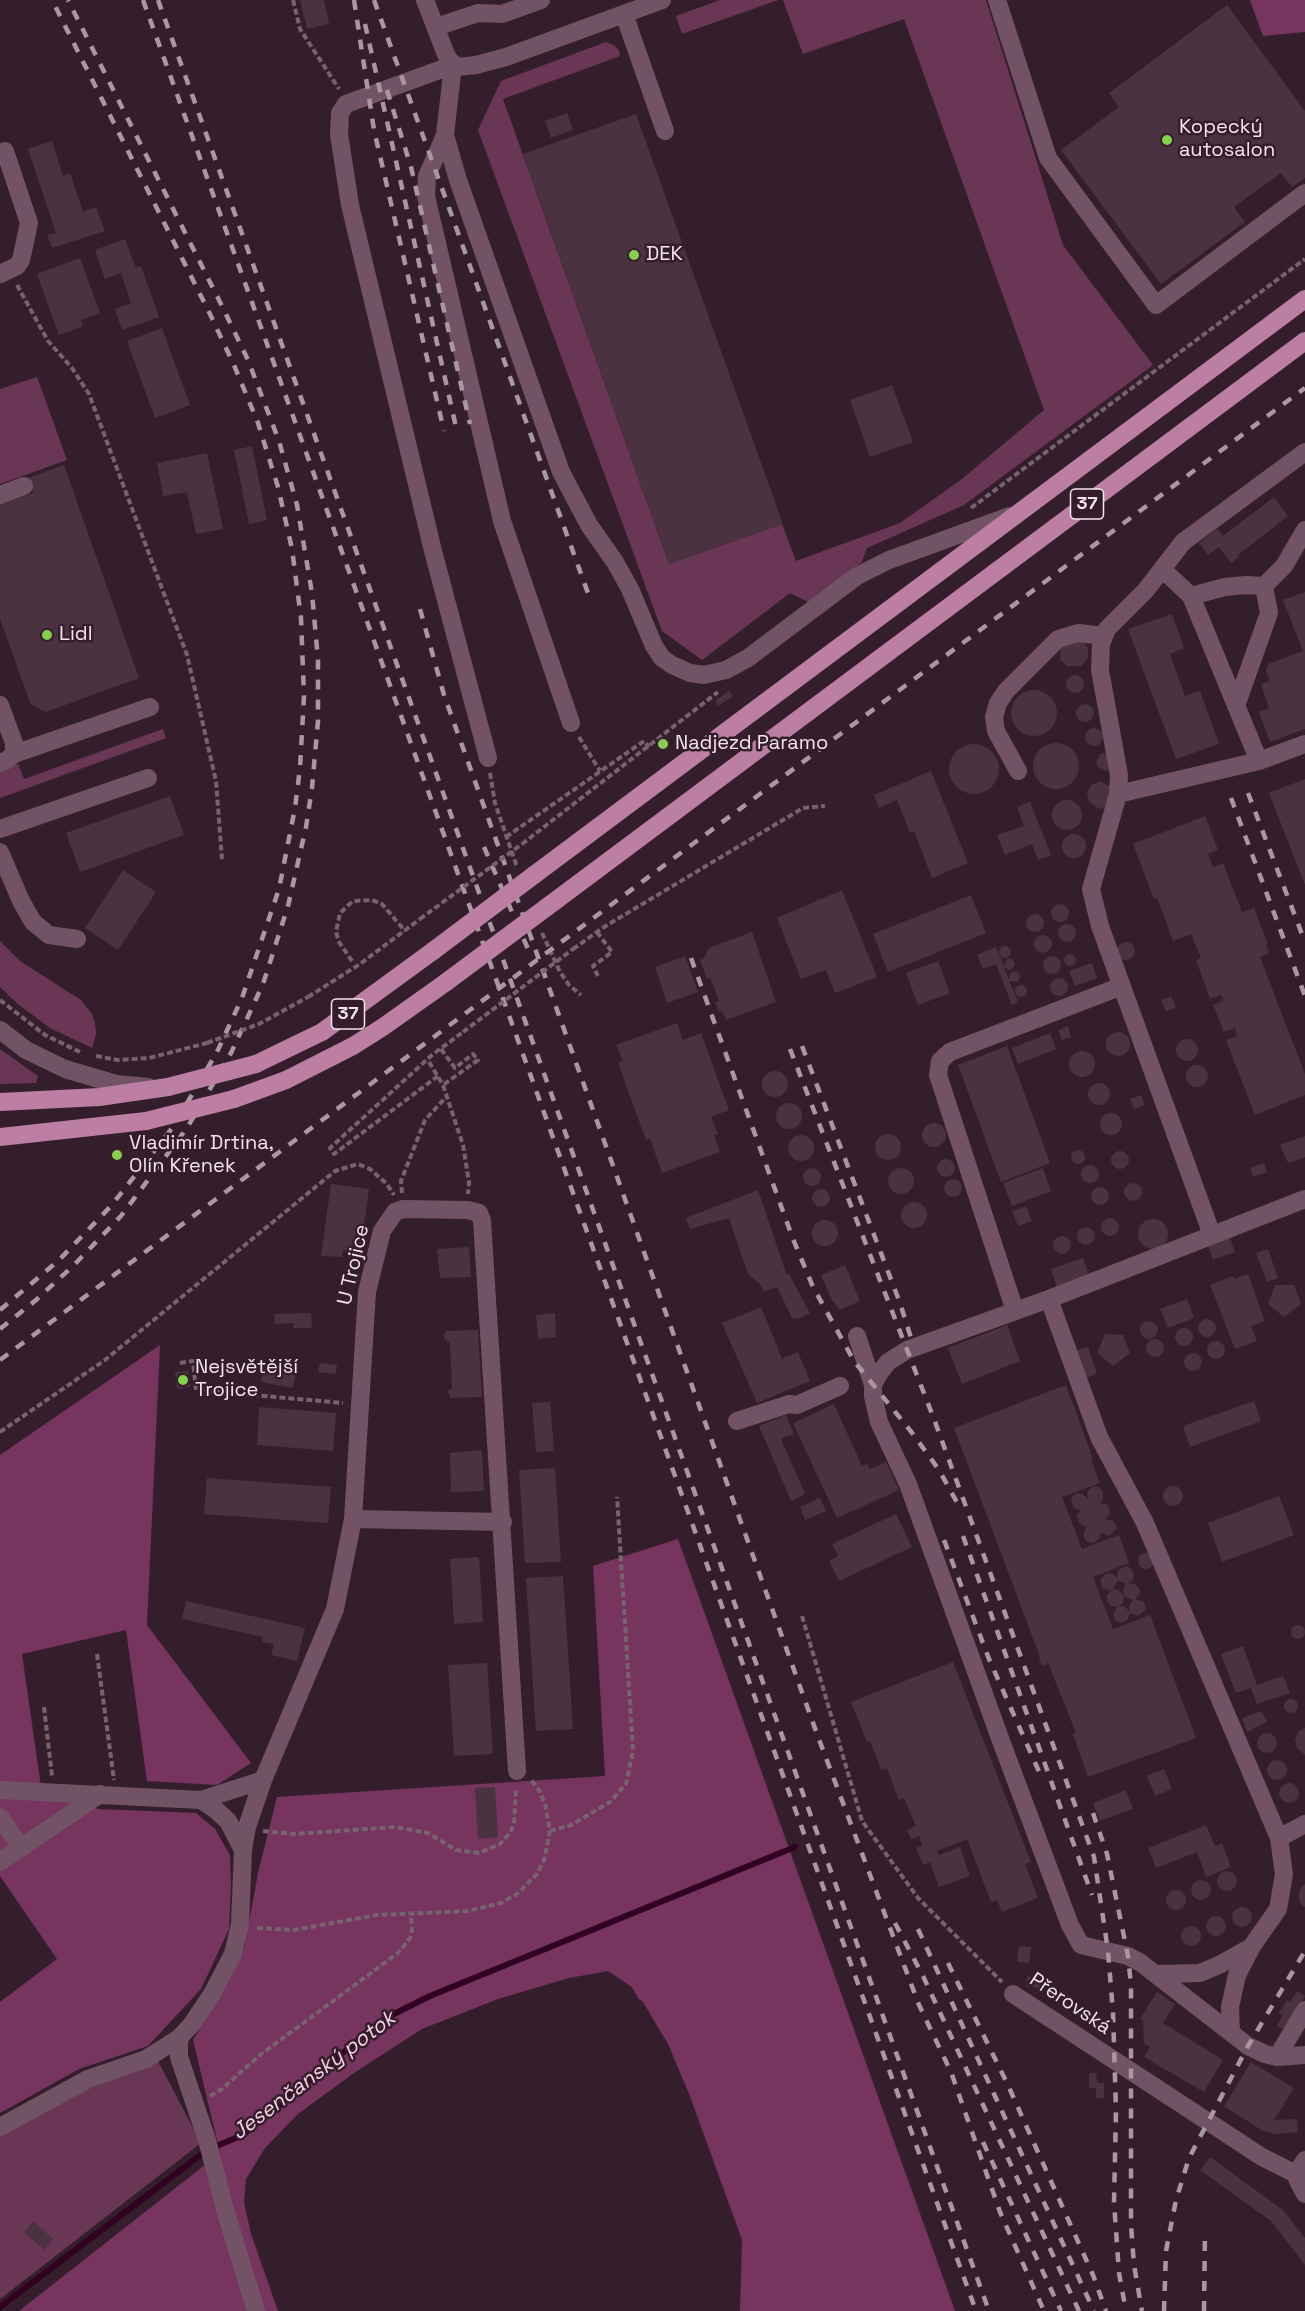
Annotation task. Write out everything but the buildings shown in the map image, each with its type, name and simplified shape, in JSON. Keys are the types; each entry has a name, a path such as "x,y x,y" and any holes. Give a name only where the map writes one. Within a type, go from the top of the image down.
{"main road":[{"name":"37","path":"0,1102 99,1097 168,1088 256,1064 322,1032 1305,299"},
{"name":"37","path":"0,1137 146,1121 234,1100 296,1076 352,1046 445,983 1305,341"}],"street":[{"path":"425,0 445,52 453,65 445,135 427,176 426,195 502,521 571,723"},
{"path":"436,27 477,13 502,14 541,0"},
{"path":"488,758 435,561 350,205 339,134 340,113 346,104 453,65 463,66 493,61 618,10 662,0"},
{"path":"997,0 1048,158 1156,305 1305,193"},
{"path":"618,10 665,130"},
{"path":"445,135 458,180 561,472 589,525 615,562 630,589 654,646 662,658 672,665 697,674 716,674 726,670 748,658 857,576 889,560 1018,513"},
{"path":"4,272 17,266 21,260 29,223 5,151"},
{"path":"1212,1235 1100,926 1091,889 1118,794 1119,775 1100,670 1101,644 1107,629 1146,590 1183,542 1305,452"},
{"path":"0,495 24,486"},
{"path":"1191,596 1225,586 1264,586 1284,566 1305,530"},
{"path":"1162,569 1191,596 1259,761"},
{"path":"1236,706 1269,613 1264,586"},
{"path":"1018,771 996,731 994,717 998,703 1006,691 1058,639 1078,633 1104,636"},
{"path":"0,705 14,743 7,758"},
{"path":"7,758 150,707"},
{"path":"1118,794 1259,761 1305,744"},
{"path":"0,830 148,778"},
{"path":"0,852 21,901 33,922 49,934 77,939"},
{"path":"1016,1311 938,1076 940,1061 950,1052 1122,986"},
{"path":"0,1030 42,1059 81,1074 116,1084 168,1088"},
{"path":"873,1385 882,1368 897,1355 1049,1299 1305,1199"},
{"path":"403,1209 468,1209 478,1212 482,1221 518,1771"},
{"name":"U Trojice","path":"179,2038 212,1994 233,1954 240,1924 243,1850 248,1827 262,1780 335,1609 353,1519 359,1404 370,1275 382,1231 395,1212 403,1209"},
{"path":"1049,1299 1098,1437 1148,1531 1278,1838 1284,1874 1278,1909 1252,1946 1237,1975 1230,2007 1231,2031"},
{"path":"857,1336 873,1385 879,1422 908,1484 1070,1925 1081,1945 1128,1956 1157,1974 1248,2046 1277,2057 1305,2055"},
{"path":"737,1421 789,1404 797,1405 840,1386"},
{"path":"353,1519 503,1522"},
{"path":"0,1790 201,1800 262,1780"},
{"path":"0,1862 108,1795"},
{"path":"201,1800 228,1821 243,1850"},
{"path":"0,1817 21,1848"},
{"path":"1278,1838 1305,1824"},
{"path":"1157,1974 1200,1973 1252,1946"},
{"name":"Přerovská","path":"1013,1994 1262,2157 1301,2167 1298,2181 1305,2194"},
{"path":"1277,2057 1305,2010"},
{"path":"179,2038 179,2056 207,2140 256,2311"},
{"path":"0,2127 88,2079 146,2059 179,2038"}],"path":[{"path":"293,0 300,29 346,104"},
{"path":"4,272 48,341 72,368 88,394 187,655 216,781 222,858"},
{"path":"571,723 600,771"},
{"path":"506,837 644,741 649,747"},
{"path":"438,1076 334,1154 330,1148 441,1049 573,949 597,932 803,808 825,806"},
{"path":"0,1000 45,1035 79,1052 104,1058 118,1060 149,1058 207,1043 259,1024 308,997 360,964 522,844"},
{"path":"352,961 339,942 336,932 340,913 353,901 372,900 388,909 405,931"},
{"path":"597,932 612,952 593,966 598,976"},
{"path":"441,1049 455,1068 473,1054 478,1060 443,1085"},
{"path":"429,1062 443,1085 463,1145 469,1182 468,1209"},
{"path":"403,1209 401,1181 425,1120 447,1096"},
{"path":"0,1432 105,1360 335,1171 358,1164 370,1169 387,1184 403,1209"},
{"path":"180,1363 193,1361 196,1390 359,1404"},
{"path":"550,1831 571,1825 610,1802 626,1784 633,1751 617,1497"},
{"name":"Přerovská","path":"802,1616 862,1821 918,1898 1013,1994"},
{"path":"97,1654 108,1795"},
{"path":"44,1707 54,1792"},
{"path":"240,1924 277,1931 294,1930 364,1916 483,1909 517,1894 537,1874 544,1860 550,1831 546,1804 539,1790 533,1781 518,1771 514,1824 510,1833 500,1844 478,1853 456,1850 428,1833 395,1827 294,1834 248,1827"},
{"path":"194,2098 208,2096 222,2089 260,2055 398,1953 410,1938 411,1913"}],"shaded area":[{"path":"720,0 778,0 682,34 676,16"},
{"path":"783,0 986,0 1063,245 1153,365 964,505 867,548 862,562 808,602 790,593 702,660 662,631 478,130 501,81 606,42 615,46 619,51 620,56 503,99 669,564 782,524 796,561 900,523 962,479 1044,410 904,19 803,54"},
{"path":"1250,0 1305,0 1305,32 1263,36"},
{"path":"37,377 67,460 0,484 0,389"},
{"path":"163,729 166,738 0,798 0,771 18,764 24,779"},
{"path":"0,941 20,961 81,1000 92,1014 95,1023 96,1034 92,1048 50,1028 19,1005 0,987"},
{"path":"0,1049 38,1076 36,1083 0,1084"},
{"path":"160,1345 147,1625 251,1763 217,1785 147,1781 126,1630 22,1654 41,1787 98,1809 196,1813 215,1829 230,1855 229,1929 201,1989 148,2046 79,2069 0,2113 0,2002 57,1959 0,1876 0,1455"},
{"path":"678,1539 955,2311 740,2311 742,2240 690,2096 668,2044 643,2002 632,1987 608,1971 569,1978 498,1999 422,2029 354,2073 298,2114 265,2148 246,2179 244,2203 251,2234 278,2311 19,2311 220,2153 193,2040 227,1985 244,1949 258,1873 277,1797 605,1776 593,1566"},
{"path":"158,2061 201,2143 0,2299 0,2135 86,2084"}],"waterway":[{"name":"Jesenčanský potok","path":"0,2307 207,2150 243,2135 384,2019 430,1996 795,1847"}],"railway":[{"path":"0,1310 58,1261 111,1206 173,1127 217,1052 242,998 279,889 295,808 304,696 301,618 292,549 278,487 258,423 209,312 52,0"},
{"path":"0,1329 73,1266 121,1216 187,1128 231,1053 263,984 288,906 306,827 318,721 318,660 312,593 297,505 279,441 248,360 68,0"},
{"path":"143,0 976,2311"},
{"path":"158,0 989,2311"},
{"path":"354,0 374,130 444,431"},
{"path":"374,0 589,596"},
{"path":"365,24 456,427"},
{"path":"387,90 411,167 470,424"},
{"path":"0,1360 1305,388"},
{"path":"420,609 444,695 817,1734 919,2005 951,2072 1000,2212 1044,2311"},
{"path":"1248,793 1305,942"},
{"path":"1231,798 1305,996"},
{"path":"484,847 528,949"},
{"path":"691,958 793,1239 813,1287 854,1361 913,1434 939,1470 959,1506"},
{"path":"802,1046 900,1303 912,1341"},
{"path":"790,1049 934,1419 1094,1857 1108,1951 1113,2012 1116,2111 1114,2202 1119,2273 1126,2311"},
{"path":"963,1536 1092,1895"},
{"path":"944,1540 989,1659 1041,1776"},
{"path":"1093,1813 1107,1854 1128,1956 1131,1985 1131,2225 1134,2265 1142,2311"},
{"path":"895,1923 923,1976 1079,2311"},
{"path":"918,1929 1094,2311"},
{"path":"1164,2311 1166,2251 1176,2200 1189,2158 1248,2046 1305,1951"},
{"path":"948,1963 1007,2083 1093,2275 1106,2311"},
{"path":"983,2142 1061,2311"},
{"path":"1204,2311 1205,2231"}],"place":[{"name":"Kopecký autosalon","path":"1167,140"},
{"name":"DEK","path":"634,255"},
{"name":"Lidl","path":"47,635"},
{"name":"Nadjezd Paramo","path":"663,744"},
{"name":"Vladimír Drtina, Olín Křenek","path":"117,1155"},
{"name":"Nejsvětější Trojice","path":"183,1380"}]}
